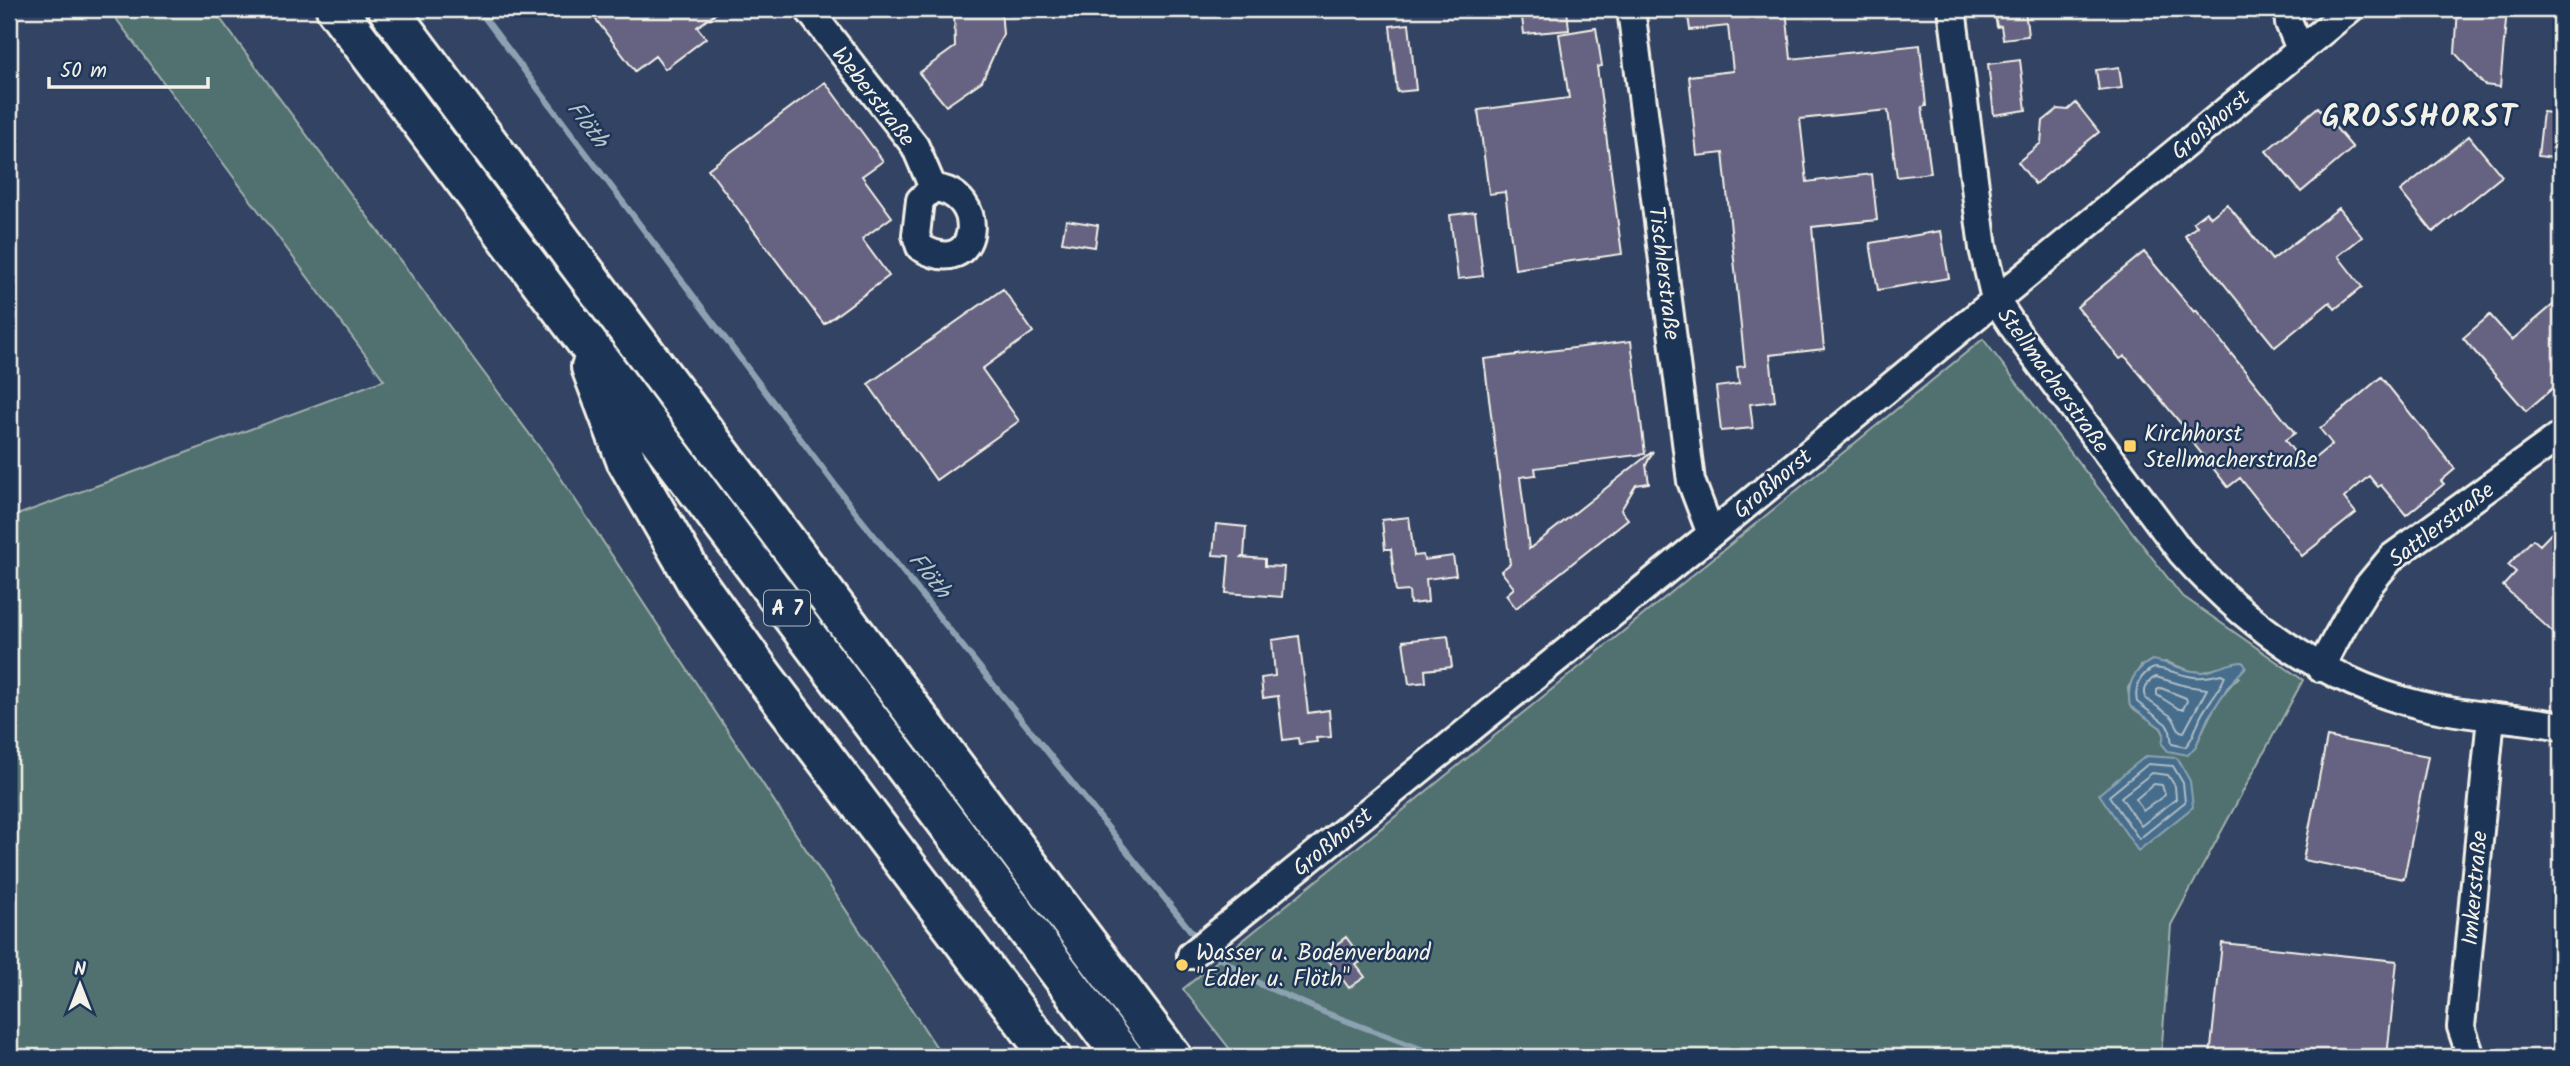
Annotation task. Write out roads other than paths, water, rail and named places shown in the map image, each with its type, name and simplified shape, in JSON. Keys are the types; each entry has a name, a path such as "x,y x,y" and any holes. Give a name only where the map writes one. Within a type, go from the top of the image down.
{"highway":[{"name":"A 7","path":"337,9 1123,1057"},
{"name":"A 7","path":"388,9 1172,1057"},
{"path":"576,325 626,460 697,583 764,677 1051,1057"}],"street":[{"name":"Weberstraße","path":"808,9 915,146 933,188"},
{"name":"Tischlerstraße","path":"1631,9 1691,481 1711,534"},
{"path":"1952,9 1983,248 1995,299"},
{"path":"2287,9 2289,23 2300,49"},
{"name":"Großhorst","path":"1193,954 1711,534 2350,9"},
{"name":"Stellmacherstraße","path":"1995,299 2020,337 2181,552 2205,579 2269,635 2320,668 2377,692 2425,707 2561,726"},
{"name":"Sattlerstraße","path":"2320,668 2354,608 2392,557 2561,435"},
{"name":"Imkerstraße","path":"2471,1057 2461,1027 2491,717"}],"water":[{"path":"2152,660 2197,672 2238,662 2243,662 2246,667 2229,685 2208,718 2196,746 2188,755 2168,751 2162,744 2164,734 2161,728 2130,706 2129,691 2132,679 2140,668"},
{"path":"2146,756 2177,758 2190,781 2193,807 2138,851 2099,794"}],"waterway":[{"name":"Flöth","path":"478,9 860,518 1198,940"},
{"name":"Flöth","path":"1208,950 1262,985 1326,1013 1442,1057"}],"place":[{"name":"Kirchhorst Stellmacherstraße","path":"2130,446"},
{"name":"Wasser u. Bodenverband \"Edder u. Flöth\"","path":"1182,965"}],"district":[{"name":"GROSSHORST","path":"2420,116"}]}
